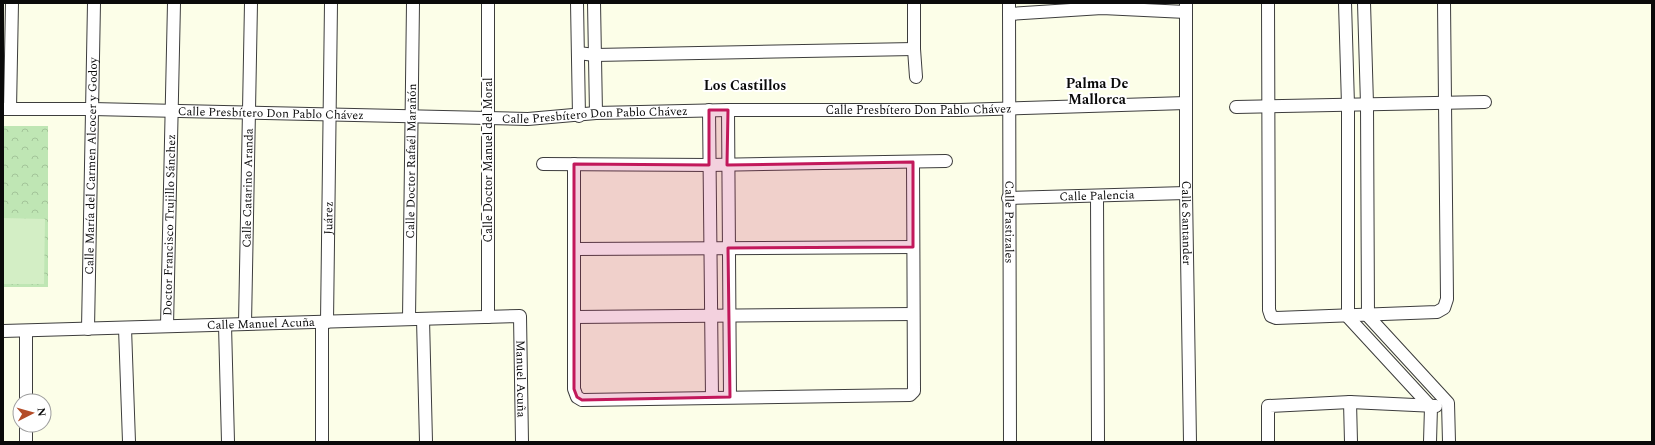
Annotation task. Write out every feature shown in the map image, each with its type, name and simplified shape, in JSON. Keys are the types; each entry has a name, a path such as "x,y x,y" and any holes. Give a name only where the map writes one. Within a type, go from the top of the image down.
{"street":[{"path":"7,109 12,3"},
{"name":"Calle María del Carmen Alcocer y Godoy","path":"88,329 94,3"},
{"name":"Doctor Francisco Trujillo Sánchez","path":"167,326 173,111 174,3"},
{"name":"Calle Catarino Aranda","path":"245,324 251,3"},
{"name":"Juárez","path":"322,442 330,114 331,3"},
{"name":"Calle Doctor Rafaél Marañón","path":"409,319 412,3"},
{"name":"Calle Doctor Manuel del Moral","path":"488,3 488,317"},
{"path":"577,3 579,116"},
{"path":"594,3 596,114"},
{"path":"914,3 914,49 916,77"},
{"path":"1268,3 1269,310 1271,316 1276,318 1348,317 1437,312 1444,308 1446,299 1446,102 1444,3"},
{"path":"1345,3 1348,105 1348,317 1431,407 1430,442"},
{"path":"1364,3 1367,104 1368,316 1448,404 1449,442"},
{"path":"1009,8 1102,5 1186,7"},
{"name":"Calle Santander","path":"1186,7 1186,193 1190,442"},
{"name":"Calle Pastizales","path":"1009,8 1008,198 1010,442"},
{"path":"578,53 595,55 914,49"},
{"path":"1236,107 1485,102"},
{"name":"Calle Presbítero Don Pablo Chávez","path":"7,109 92,109 528,119 596,114 709,110 1008,109 1186,103"},
{"path":"709,110 709,248 712,397"},
{"path":"728,110 730,397"},
{"path":"543,164 709,165 946,161"},
{"path":"574,164 574,390 576,398 582,400 910,395 914,390 913,162"},
{"name":"Calle Palencia","path":"1008,198 1186,193"},
{"path":"1097,196 1098,442"},
{"path":"575,249 913,247"},
{"path":"575,317 913,314"},
{"name":"Calle Manuel Acuña","path":"3,331 520,316"},
{"name":"Manuel Acuña","path":"520,316 522,442"},
{"path":"423,319 426,442"},
{"path":"225,325 228,442"},
{"path":"125,328 129,442"},
{"path":"26,330 26,393"},
{"path":"1268,442 1268,406 1350,402 1431,407 1448,404"},
{"path":"1350,402 1351,442"}],"highlighted area":[{"path":"709,110 728,110 727,165 913,162 913,247 728,248 730,397 582,400 577,397 574,389 574,164 709,165"}],"green space":[{"path":"3,126 48,126 48,287 3,287"},
{"path":"3,218 45,219 44,284 3,284"}],"district":[{"name":"Los Castillos","path":"745,85"},
{"name":"Palma De Mallorca","path":"1097,92"}]}
